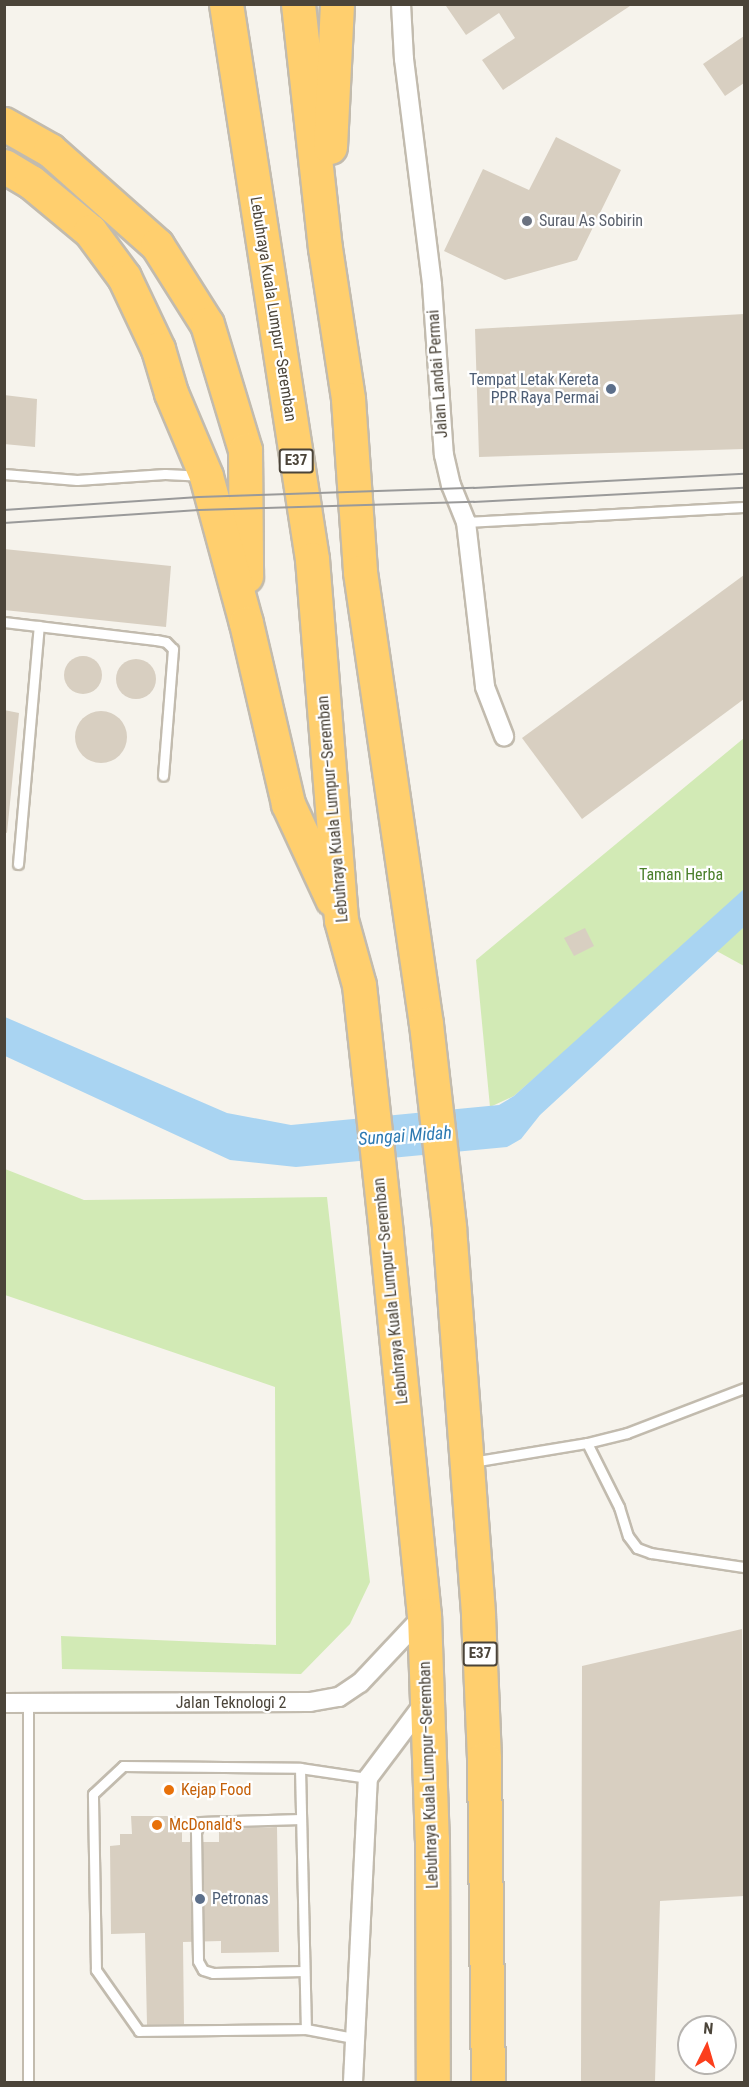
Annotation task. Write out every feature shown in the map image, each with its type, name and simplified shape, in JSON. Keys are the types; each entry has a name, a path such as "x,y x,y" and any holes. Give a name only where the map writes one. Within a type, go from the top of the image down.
{"highway":[{"name":"Lebuhraya Kuala Lumpur–Seremban","path":"226,4 312,559 342,920 358,985 365,1031 424,1615 434,1982 433,2082"},
{"path":"325,248 337,4"},
{"name":"E37","path":"300,8 325,248 348,399 360,572 426,1024 449,1227 467,1463 484,1759 488,2082"},
{"path":"4,124 50,150 157,245 207,324 244,450 246,623"},
{"path":"4,166 31,182 90,231 124,277 158,349 171,393 206,476 246,623 288,804 342,920"}],"street":[{"name":"Jalan Landai Permai","path":"401,4 404,60 432,285 444,455 451,485 466,522 485,687 504,736"},
{"name":"Jalan Teknologi 2","path":"4,1703 310,1702 339,1697 360,1683 424,1615"},
{"path":"353,2082 353,2038 368,1778 428,1698"}],"lane":[{"path":"4,474 77,480 165,474 206,476"},
{"path":"466,522 744,507"},
{"path":"4,622 156,640 165,642 173,649 163,776"},
{"path":"18,864 39,626"},
{"path":"467,1463 587,1443 627,1433 744,1388"},
{"path":"587,1443 619,1507 628,1536 637,1548 651,1553 744,1567"},
{"path":"28,1704 28,2082"},
{"path":"353,2038 306,2029 139,2031 96,1970 93,1794 123,1766 300,1768 368,1778"},
{"path":"300,1768 306,2029"},
{"path":"301,1819 200,1822 196,1832 198,1961 203,1970 213,1973 304,1971"}],"green space":[{"name":"Taman Herba","path":"744,738 744,966 693,938 514,1096 490,1107 476,960"},
{"path":"5,1169 84,1200 327,1197 370,1582 350,1624 301,1674 62,1669 61,1636 276,1645 275,1387 5,1295"}],"water":[{"name":"Sungai Midah","path":"744,889 744,927 540,1115 521,1139 507,1147 296,1167 230,1160 5,1056 5,1017 227,1113 291,1125 499,1105 514,1096"}],"building":[{"path":"449,4 633,4 503,90 482,60 515,38 499,13 466,35 446,6"},
{"path":"744,36 744,83 725,96 703,64"},
{"name":"Surau As Sobirin","path":"556,137 621,170 577,260 505,280 444,251 483,169 529,190"},
{"name":"Tempat Letak Kereta PPR Raya Permai","path":"744,314 744,449 479,457 475,329"},
{"path":"4,395 37,399 35,447 4,444"},
{"path":"4,549 171,566 166,627 4,610"},
{"path":"744,575 744,699 582,819 522,738"},
{"path":"83,656 96,662 102,675 96,688 83,694 70,688 64,675 70,662"},
{"path":"136,659 150,665 156,679 150,693 136,699 122,693 116,679 122,665"},
{"path":"4,710 19,713 7,833 4,832"},
{"path":"96,711 106,711 120,718 127,737 120,756 106,763 96,763 86,759 79,752 75,742 75,732 79,722 86,715"},
{"path":"585,928 594,946 574,956 564,938"},
{"path":"742,1629 744,1896 660,1901 655,2082 581,2082 582,1666"},
{"path":"131,1816 182,1816 182,1842 219,1842 219,1829 277,1827 279,1952 221,1953 221,1941 183,1942 184,2024 147,2025 145,1933 111,1934 110,1846 120,1845 120,1834 132,1834"}],"tram line":[{"path":"4,510 199,497 474,488 744,474"},
{"path":"4,523 199,510 474,502 744,488"}],"place":[{"name":"Surau As Sobirin","path":"527,221"},
{"name":"Tempat Letak Kereta PPR Raya Permai","path":"611,389"},
{"name":"Kejap Food","path":"169,1790"},
{"name":"McDonald's","path":"157,1825"},
{"name":"Petronas","path":"200,1899"}]}
